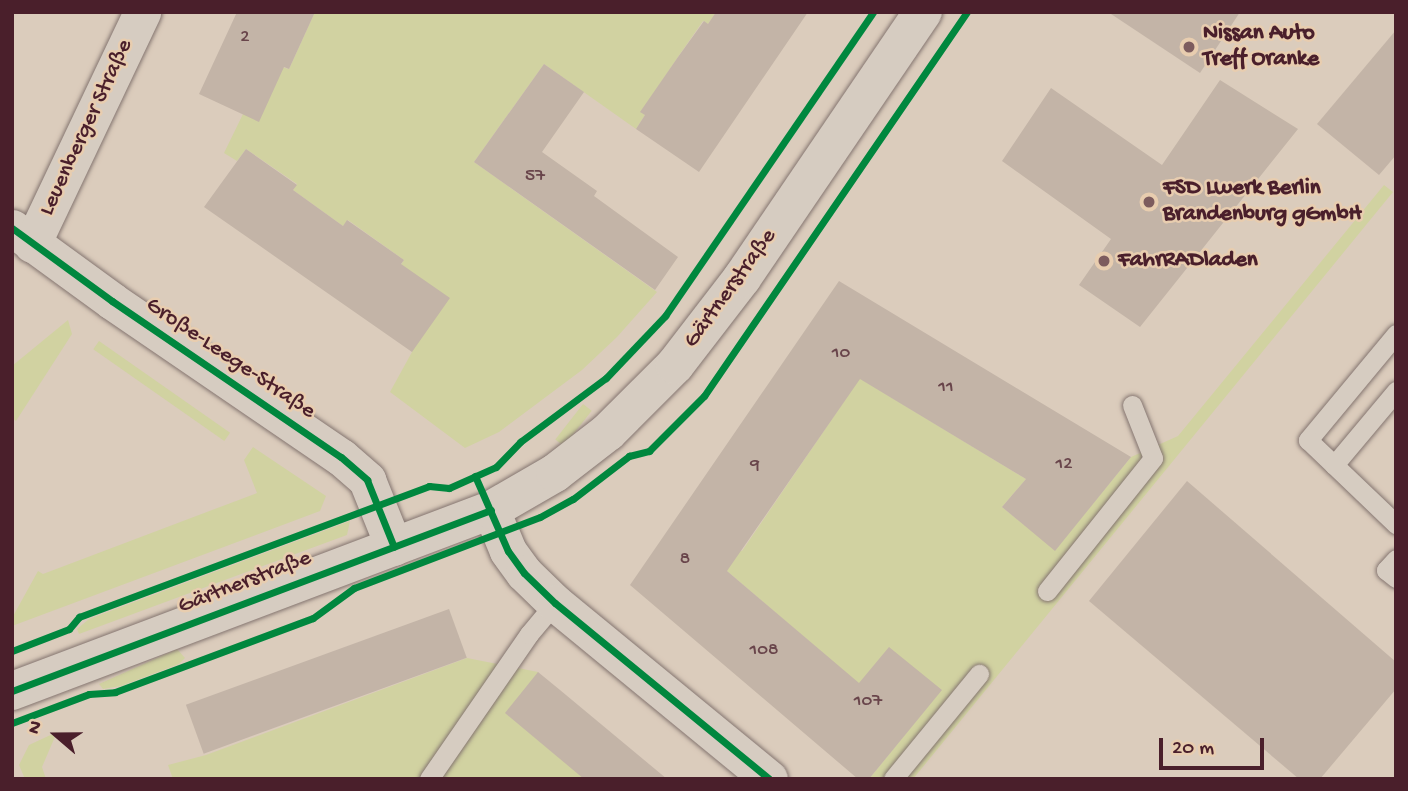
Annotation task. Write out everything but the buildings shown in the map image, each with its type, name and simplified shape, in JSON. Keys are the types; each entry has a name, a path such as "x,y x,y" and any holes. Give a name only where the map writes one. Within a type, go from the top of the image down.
{"street":[{"name":"Leuenberger Straße","path":"22,236 142,12"},
{"name":"Gärtnerstraße","path":"12,691 491,510 555,472 608,432 675,365 742,278 923,12"},
{"name":"Große-Leege-Straße","path":"22,236 341,457 367,480 394,547"},
{"path":"491,510 508,551 524,573 555,603 769,779"}],"lane":[{"path":"1396,334 1308,440 1396,524"},
{"path":"1334,466 1396,391"},
{"path":"1047,591 1153,458 1132,405"},
{"path":"1396,559 1386,570 1396,578"},
{"path":"429,779 529,634 555,603"},
{"path":"893,779 979,674"}],"green space":[{"path":"315,12 716,12 708,24 703,21 680,54 641,112 645,115 636,129 544,64 474,162 657,292 617,337 582,370 499,432 465,448 390,392 412,352 400,266 404,260 348,220 343,226 293,190 297,184 246,149 237,161 224,153 243,114 282,67 289,69"},
{"path":"1384,185 1393,192 913,779 869,779 941,690 859,684 720,565 733,545 742,551 847,397 851,373 1026,479 1002,507 1055,550 1131,457 1178,436"},
{"path":"68,320 72,334 16,421 12,418 12,366"},
{"path":"99,341 230,433 224,441 93,349"},
{"path":"583,404 592,411 564,446 555,439"},
{"path":"253,447 326,496 320,511 12,626 12,618 38,571 43,574 257,493 244,460"},
{"path":"350,521 347,535 79,634 77,629 89,619"},
{"path":"177,649 185,658 179,664 121,686 103,689 99,684"},
{"path":"467,658 538,672 584,779 173,779 168,765 206,755"},
{"path":"57,732 42,767 46,779 25,779 19,765 29,745"}],"cycle path":[{"path":"12,651 69,629 79,617 429,486 449,488 496,467 520,442 606,378 665,316 873,12"},
{"path":"12,723 89,694 115,692 313,618 354,588 540,517 573,499 629,456 649,451 704,396 967,12"},
{"path":"12,228 112,301 341,457 367,480 394,547"},
{"path":"475,476 508,551 524,573 555,603 769,779"},
{"path":"12,691 491,510"}],"place":[{"name":"Nissan Auto Treff Oranke","path":"1189,47"},
{"name":"FSD Lwerk Berlin Brandenburg gGmbH","path":"1149,202"},
{"name":"FahrRADladen","path":"1104,261"}]}
